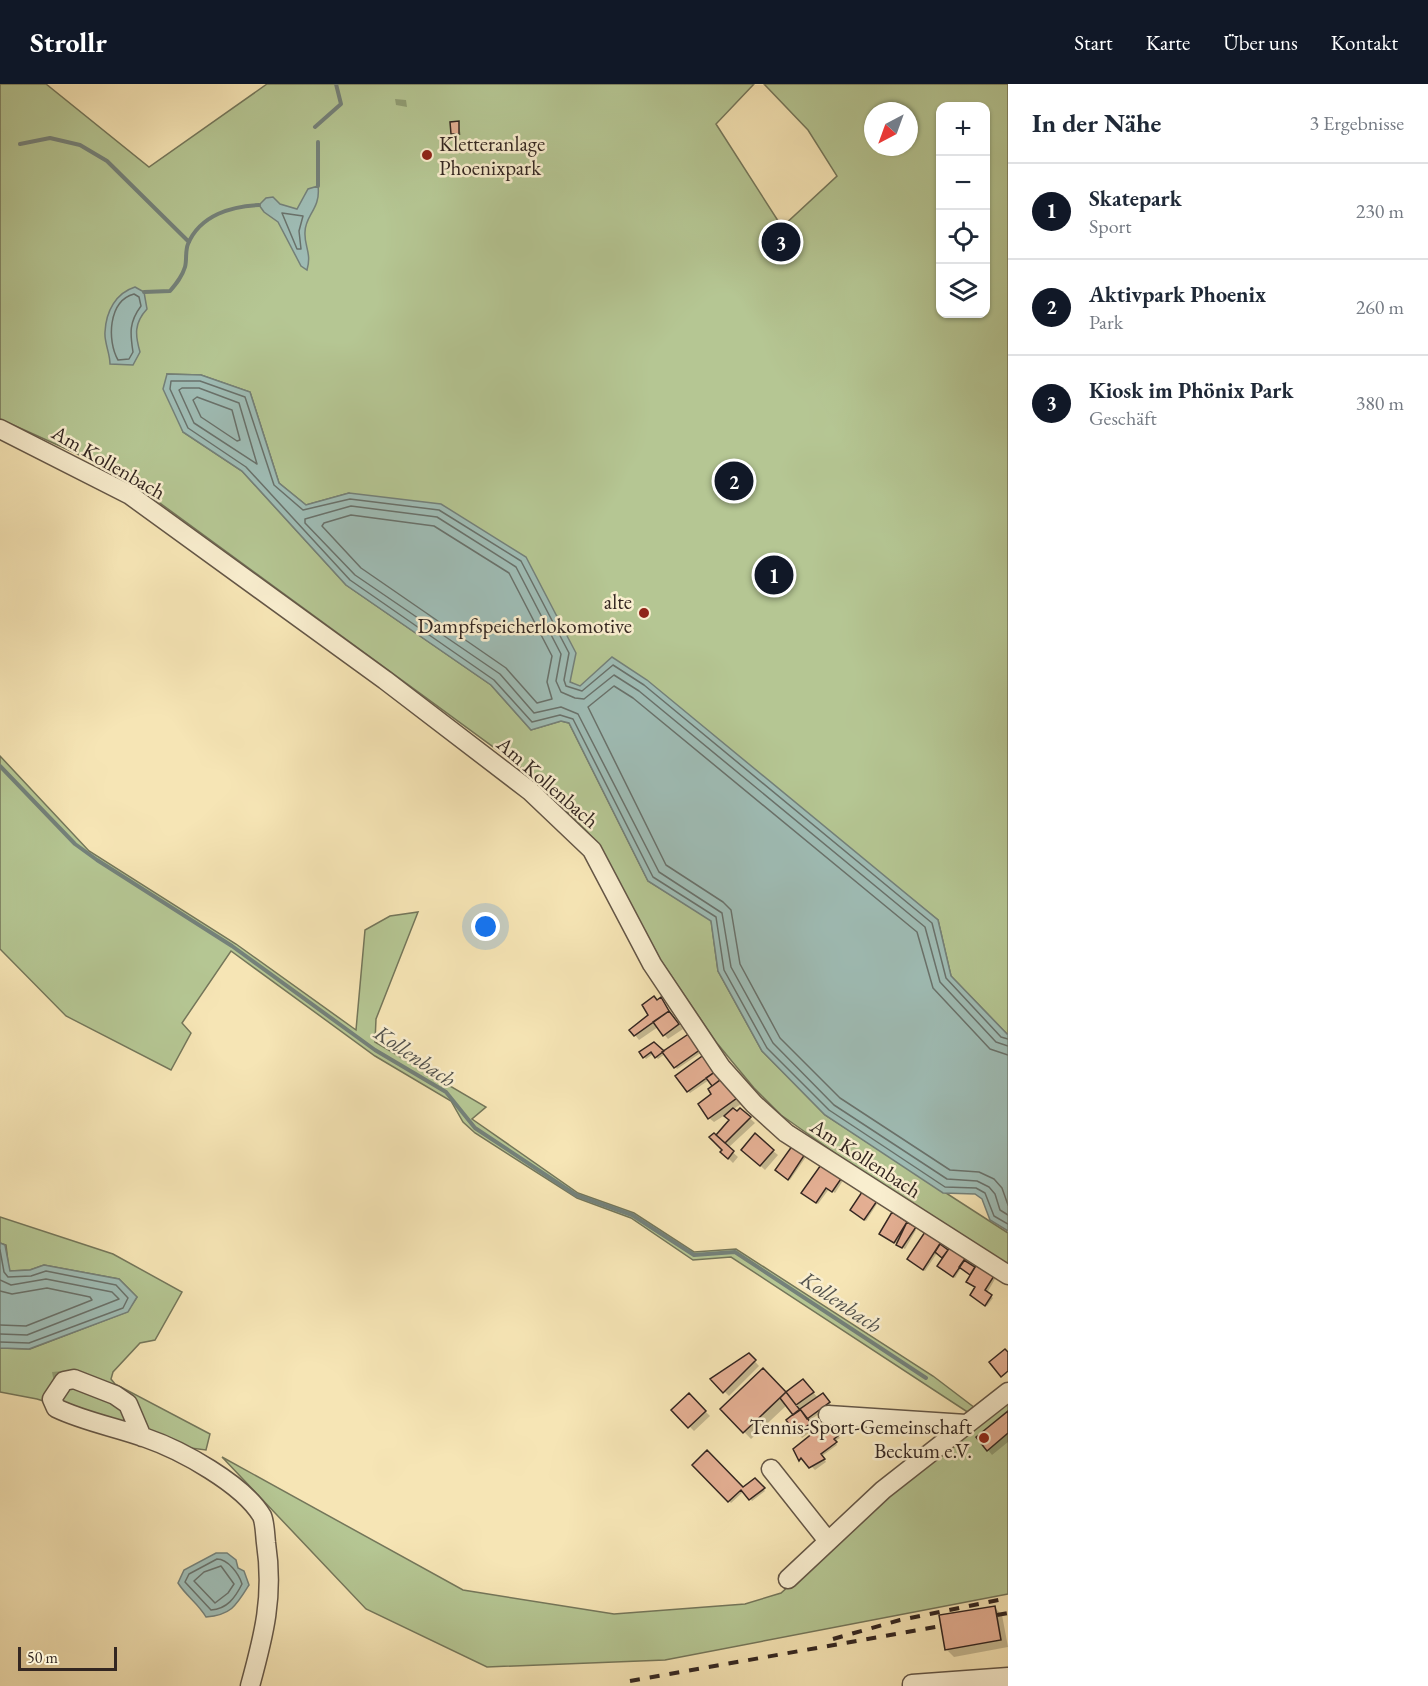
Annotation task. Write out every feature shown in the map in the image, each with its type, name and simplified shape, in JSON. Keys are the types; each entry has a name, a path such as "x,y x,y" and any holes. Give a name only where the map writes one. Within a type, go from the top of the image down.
{"street":[{"name":"Am Kollenbach","path":"0,429 130,495 385,680 530,791 592,850 652,964 722,1067 754,1104 786,1133 1008,1275"},
{"path":"142,1437 128,1404 116,1395 74,1379 64,1381 52,1399 56,1408 71,1416 142,1437 201,1463 237,1490 262,1517 270,1594 266,1626 250,1686"},
{"path":"789,1579 883,1490 1008,1392"},
{"path":"828,1415 966,1424"},
{"path":"771,1469 828,1541"},
{"path":"909,1685 1008,1677"}],"green space":[{"path":"0,84 46,84 149,167 267,84 754,84 716,124 782,227 837,176 808,130 764,84 1008,84 1008,1035 951,976 938,920 872,867 570,682 349,493 306,505 279,483 250,392 201,375 167,374 183,432 242,471 346,585 491,685 531,730 561,721 569,723 648,881 711,920 718,971 762,1051 825,1115 1008,1233 1008,1266 893,1194 781,1115 754,1088 716,1042 660,959 598,843 526,771 153,498 106,467 0,419"},
{"path":"0,756 89,851 236,944 356,1030 365,930 390,916 418,912 376,1019 375,1042 486,1107 472,1119 578,1193 634,1213 694,1252 736,1249 933,1376 975,1408 969,1413 731,1257 693,1260 631,1218 577,1198 475,1133 463,1122 451,1101 375,1056 231,951 182,1023 191,1033 171,1070 66,1016 0,949"},
{"path":"0,1217 113,1254 182,1292 155,1340 140,1343 113,1372 111,1379 115,1384 210,1434 206,1450 167,1445 88,1415 37,1399 0,1392 0,1348 30,1349 127,1312 137,1297 119,1279 44,1265 30,1270 9,1271 6,1245 0,1243"},
{"path":"1008,1399 1008,1594 665,1660 487,1667 366,1609 222,1457 463,1590 614,1614 745,1604 781,1593 912,1476"}],"water":[{"path":"318,186 317,200 306,226 305,237 309,259 307,270 301,266 278,222 264,212 259,205 266,198 273,197 280,204 297,209 308,189"},
{"path":"135,287 144,292 147,309 137,329 140,352 133,365 110,364 105,336 107,317 117,298"},
{"path":"167,374 201,375 250,392 279,483 306,505 349,493 441,504 526,557 576,653 570,682 580,686 612,657 647,680 938,920 951,976 1008,1035 1008,1231 990,1220 982,1199 975,1194 943,1193 825,1115 762,1051 718,971 711,921 648,881 569,723 561,721 531,730 491,685 346,585 242,471 183,432 163,389"},
{"path":"0,1243 5,1245 10,1271 30,1270 44,1265 119,1279 137,1297 128,1312 29,1349 0,1348"},
{"path":"216,1553 227,1553 236,1560 238,1568 244,1571 249,1585 240,1599 227,1612 206,1617 178,1583 184,1570"}],"building":[{"path":"459,121 459,134 451,134 450,122"},
{"path":"785,229 793,238 777,252 769,243"},
{"path":"654,996 657,1000 661,997 669,1011 634,1036 629,1030 648,1015 642,1005"},
{"path":"669,1011 679,1024 663,1036 653,1022"},
{"path":"690,1033 701,1049 674,1068 662,1052"},
{"path":"654,1042 664,1051 655,1058 651,1052 643,1058 639,1052"},
{"path":"705,1054 716,1071 687,1092 675,1076"},
{"path":"716,1071 721,1079 712,1086 706,1078"},
{"path":"723,1078 737,1098 708,1119 698,1104 711,1094 708,1089"},
{"path":"733,1108 737,1111 740,1108 751,1117 725,1143 716,1135 729,1120 724,1116"},
{"path":"714,1133 734,1151 728,1159 709,1137"},
{"path":"755,1133 774,1150 760,1166 741,1150"},
{"path":"795,1142 807,1151 788,1180 775,1170"},
{"path":"823,1162 843,1176 832,1192 826,1188 816,1203 801,1193"},
{"path":"862,1192 877,1201 864,1220 850,1210"},
{"path":"892,1212 907,1222 894,1243 879,1234"},
{"path":"907,1222 916,1227 902,1248 896,1245"},
{"path":"925,1232 941,1242 923,1270 907,1259"},
{"path":"940,1244 948,1250 942,1258 935,1252"},
{"path":"950,1247 966,1258 953,1277 937,1266"},
{"path":"964,1260 975,1267 970,1275 959,1267"},
{"path":"977,1264 994,1276 985,1290 992,1295 985,1306 970,1295 975,1287 966,1282"},
{"path":"1005,1349 1008,1352 1008,1371 1001,1377 989,1362"},
{"path":"749,1353 756,1360 723,1393 710,1379"},
{"path":"763,1368 786,1392 743,1433 720,1409"},
{"path":"803,1379 814,1392 796,1405 786,1392"},
{"path":"786,1392 800,1410 793,1415 780,1398"},
{"path":"689,1393 706,1411 688,1428 671,1410"},
{"path":"823,1393 830,1402 807,1419 800,1409"},
{"path":"800,1409 811,1423 796,1434 786,1420"},
{"path":"1008,1411 1008,1433 987,1451 976,1437"},
{"path":"823,1425 830,1430 833,1427 839,1435 834,1439 837,1442 821,1454 825,1459 809,1468 801,1458 799,1461 793,1449"},
{"path":"707,1450 743,1487 755,1478 765,1488 749,1500 741,1490 728,1502 692,1465"},
{"path":"995,1606 1001,1640 945,1650 939,1615"}],"waterway":[{"path":"315,127 341,104 336,84"},
{"path":"20,144 50,138 80,145 107,161 189,242"},
{"path":"318,142 318,186"},
{"path":"144,292 170,291 184,271 188,244 193,234 209,219 238,207 259,205"},
{"name":"Kollenbach","path":"0,766 75,844 232,946 375,1050 446,1092 475,1128 576,1195 632,1215 694,1255 735,1252 926,1378"}],"railway":[{"path":"833,1639 900,1620 1008,1598"},
{"path":"997,1615 1008,1613"},
{"path":"630,1681 941,1626"}],"place":[{"name":"Kletteranlage Phoenixpark","path":"427,155"},
{"name":"Kiosk im Phönix Park","path":"781,242"},
{"name":"Aktivpark Phoenix","path":"734,481"},
{"name":"Skatepark","path":"774,575"},
{"name":"alte Dampfspeicherlokomotive","path":"644,613"},
{"name":"Tennis-Sport-Gemeinschaft Beckum e.V.","path":"984,1438"}]}
